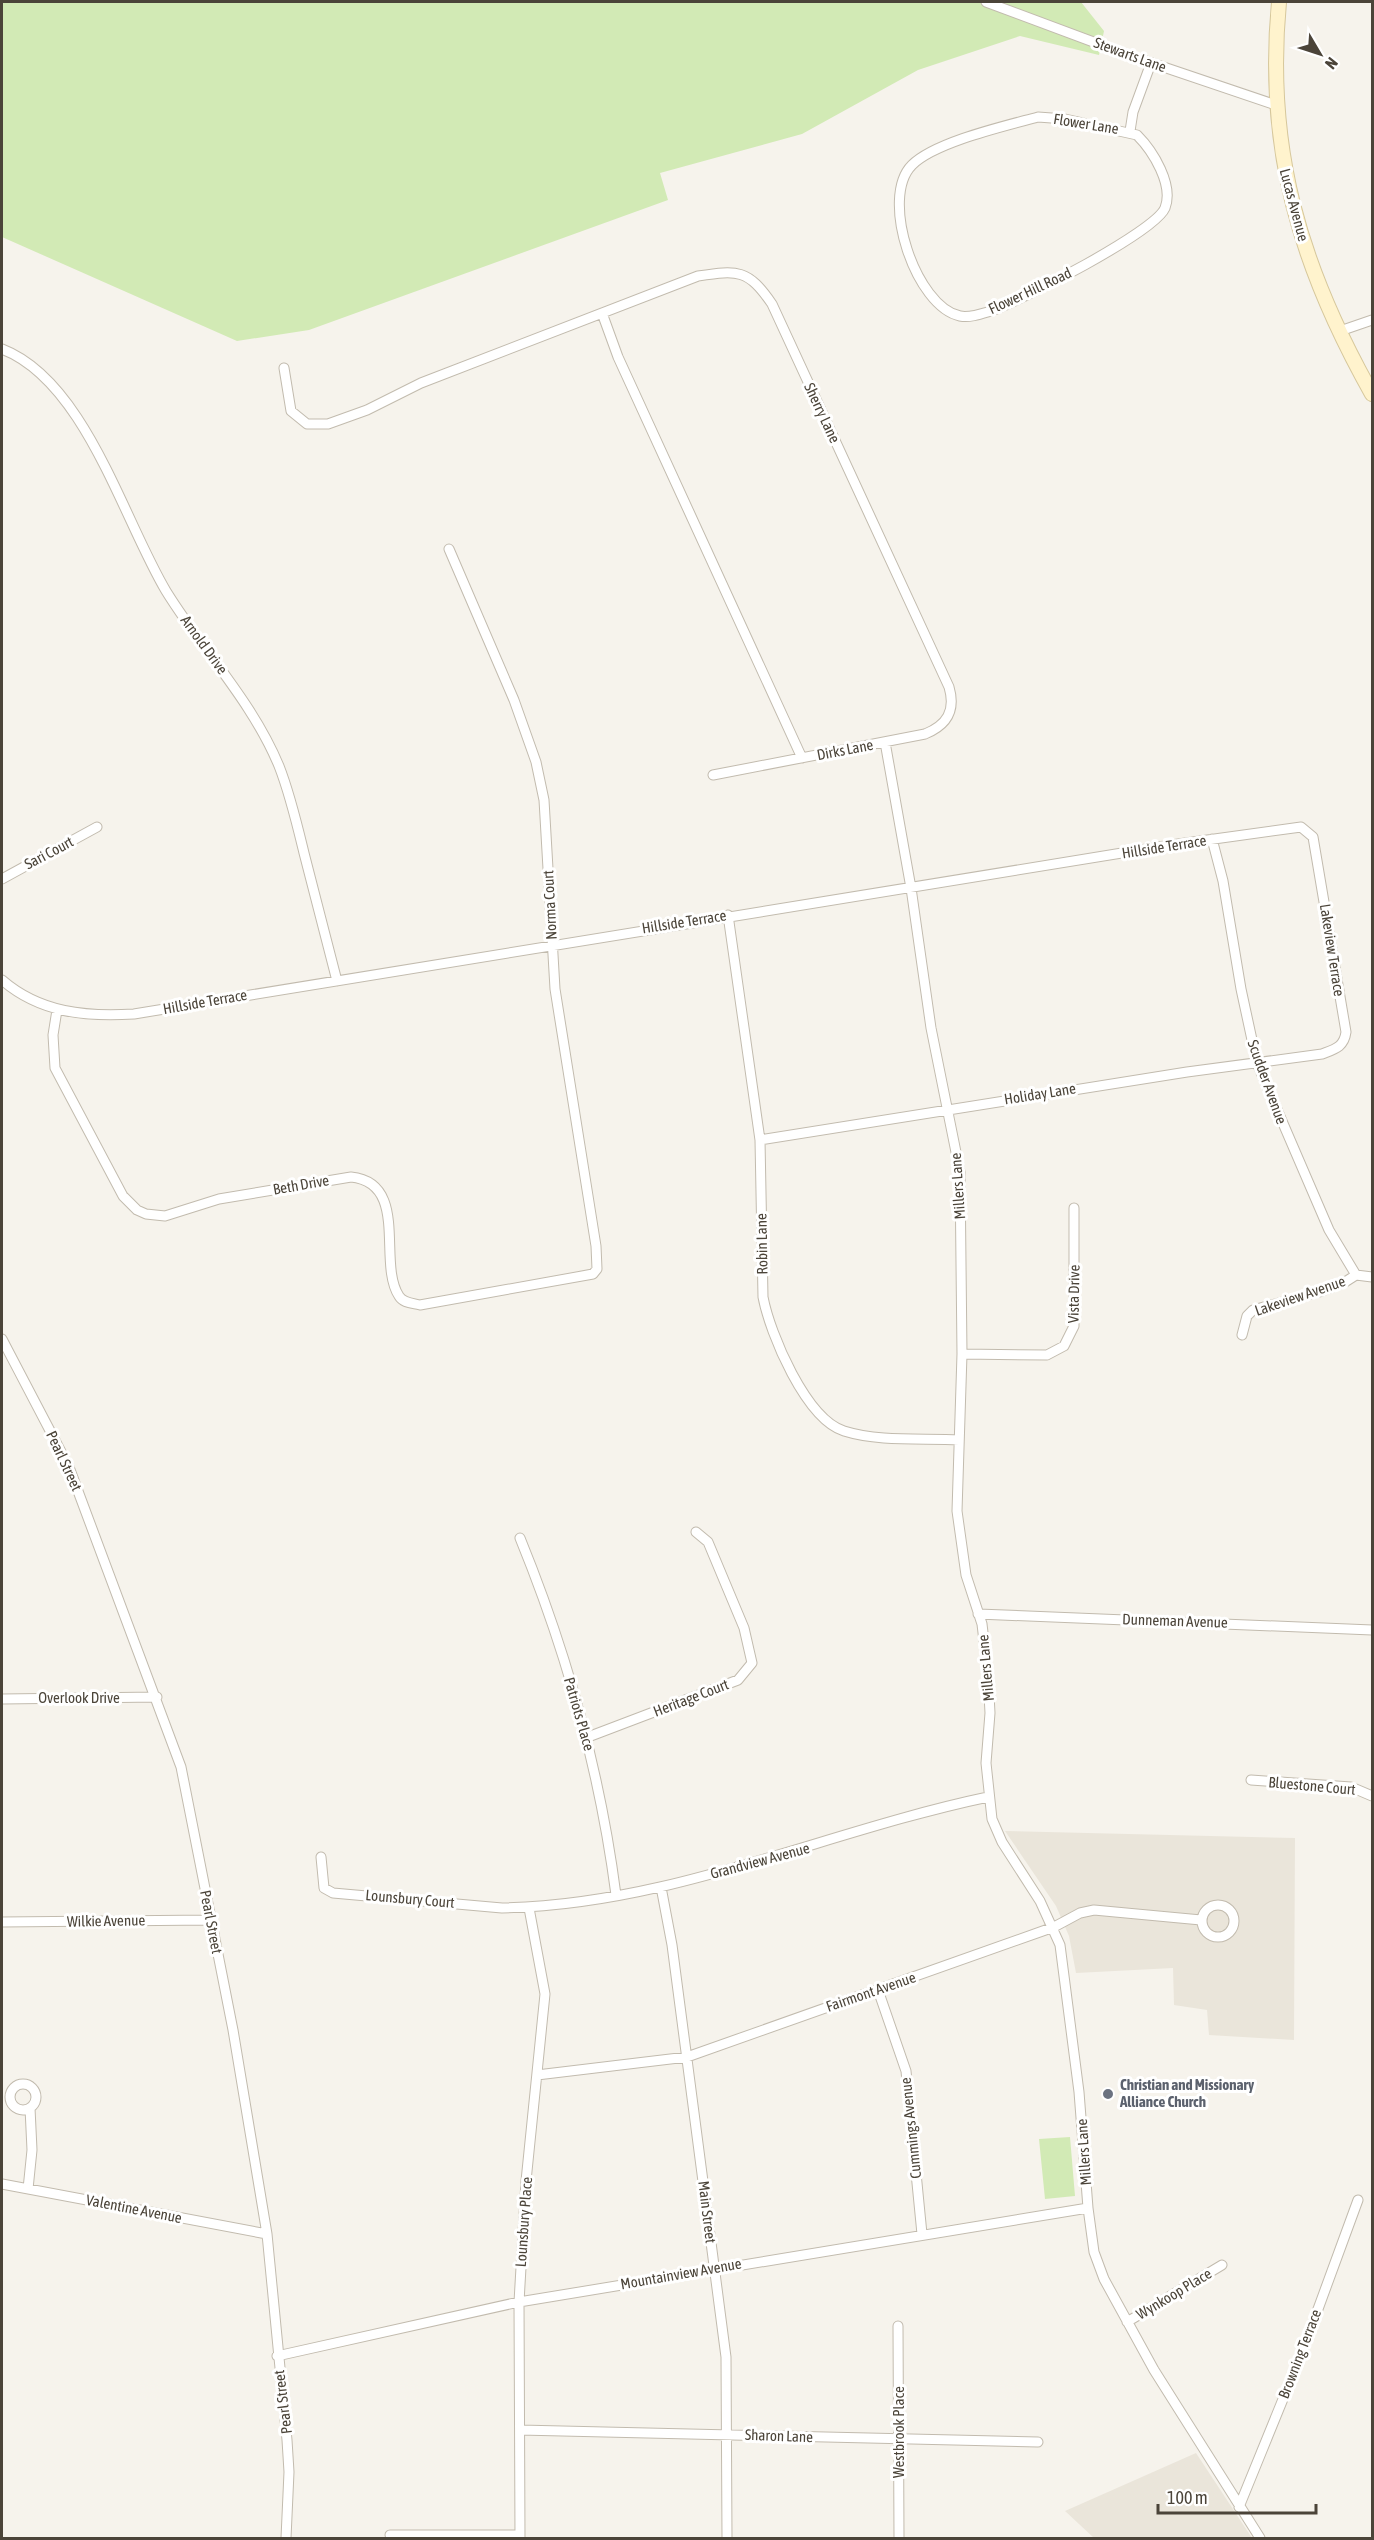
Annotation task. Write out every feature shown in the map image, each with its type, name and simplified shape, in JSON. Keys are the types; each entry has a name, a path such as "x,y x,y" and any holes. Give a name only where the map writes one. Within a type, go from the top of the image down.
{"street":[{"name":"Stewarts Lane","path":"986,2 1151,63 1276,105"},
{"name":"Lucas Avenue","path":"1279,3 1275,50 1276,105 1287,186 1301,239 1340,331 1372,394"},
{"name":"Flower Lane","path":"1130,131 1133,112 1151,63"},
{"name":"Flower Lane","path":"1007,126 1038,117 1065,119 1099,128 1130,131 1146,144 1158,164 1167,192 1165,207 1154,223"},
{"name":"Flower Hill Road","path":"1007,126 956,142 924,156 912,165 901,180 898,210 900,228 919,273 931,295 944,309 962,316 991,311 1080,267 1154,223"},
{"name":"Sherry Lane","path":"284,368 291,411 307,424 328,424 367,410 421,383 698,276 729,272 742,273 759,286 772,304 951,696"},
{"path":"602,313 618,357 802,758"},
{"path":"1340,331 1372,320"},
{"name":"Arnold Drive","path":"2,349 27,361 48,379 88,435 165,590 203,647 257,719 280,767 297,823 337,981"},
{"name":"Norma Court","path":"449,549 514,700 536,762 544,800 555,989 596,1246 597,1269 593,1274"},
{"name":"Dirks Lane","path":"713,774 925,734 939,728 948,718 952,706 951,696"},
{"name":"Millers Lane","path":"885,742 911,888 931,1028 960,1172 962,1353 957,1511 966,1575 978,1614 988,1685 990,1713 986,1763 992,1819 1002,1842 1054,1927 1060,1945 1067,1982 1094,2252 1108,2288 1127,2322 1260,2538"},
{"name":"Sari Court","path":"2,879 97,827"},
{"name":"Hillside Terrace","path":"2,980 35,1002 57,1010 102,1016 134,1014 728,915 1212,839 1301,827 1310,832"},
{"name":"Lakeview Terrace","path":"1310,832 1317,850 1346,1032 1345,1040 1340,1047 1320,1055"},
{"name":"Scudder Avenue","path":"1212,839 1223,881 1240,989 1257,1063 1329,1230 1356,1275"},
{"name":"Robin Lane","path":"728,915 760,1140 763,1297 768,1322 810,1403 833,1427 860,1436 959,1440"},
{"name":"Beth Drive","path":"57,1010 53,1053 59,1078 123,1196 146,1214 165,1216 219,1199 351,1177 366,1179 378,1187 382,1194 389,1228 394,1286 399,1297 405,1302 420,1305 593,1274"},
{"name":"Holiday Lane","path":"760,1140 947,1109 1320,1055"},
{"name":"Vista Drive","path":"962,1353 1047,1355 1064,1346 1074,1326 1074,1208"},
{"name":"Lakeview Avenue","path":"1242,1335 1247,1316 1253,1311 1319,1292 1356,1275 1372,1277"},
{"name":"Pearl Street","path":"2,1339 69,1467 157,1697 181,1767 233,2030 267,2234 289,2472 286,2538"},
{"name":"Heritage Court","path":"588,1737 738,1680 752,1664 744,1628 708,1542 696,1532"},
{"name":"Patriots Place","path":"520,1538 541,1590 588,1737 609,1840 616,1895"},
{"name":"Dunneman Avenue","path":"978,1614 1372,1630"},
{"name":"Overlook Drive","path":"2,1698 157,1697"},
{"name":"Bluestone Court","path":"1251,1780 1351,1787 1372,1796"},
{"name":"Grandview Avenue","path":"529,1908 661,1887 799,1851 939,1807 988,1797"},
{"name":"Lounsbury Court","path":"321,1857 324,1888 333,1893 502,1908 529,1908"},
{"name":"Main Street","path":"661,1887 687,2057 726,2357 727,2538"},
{"name":"Lounsbury Place","path":"519,2537 519,2302 526,2181 545,1994 529,1908"},
{"name":"Fairmont Avenue","path":"537,2075 687,2057 1054,1927 1080,1913 1094,1910 1202,1920"},
{"name":"Wilkie Avenue","path":"2,1922 210,1920"},
{"name":"Cummings Avenue","path":"878,1990 906,2071 922,2234"},
{"path":"28,2189 32,2150 30,2108"},
{"name":"Valentine Avenue","path":"2,2184 267,2234"},
{"name":"Browning Terrace","path":"1239,2507 1303,2350 1358,2200"},
{"name":"Mountainview Avenue","path":"278,2356 519,2302 1088,2208"},
{"name":"Wynkoop Place","path":"1127,2322 1222,2265"},
{"name":"Westbrook Place","path":"898,2326 899,2538"},
{"name":"Sharon Lane","path":"519,2430 1038,2442"},
{"path":"390,2535 519,2537"}],"shaded area":[{"path":"1005,1831 1295,1838 1294,2040 1209,2035 1207,2010 1174,2005 1173,1968 1076,1973 1069,1936 1056,1906"},
{"path":"1196,2453 1252,2538 1094,2538 1065,2511"}],"green space":[{"path":"2,2 1081,2 1104,31 1099,55 1020,36 918,70 802,134 660,173 668,200 309,330 237,341 2,237"},
{"path":"1070,2137 1075,2196 1045,2199 1039,2139"}],"place":[{"name":"Christian and Missionary Alliance Church","path":"1108,2094"}]}
